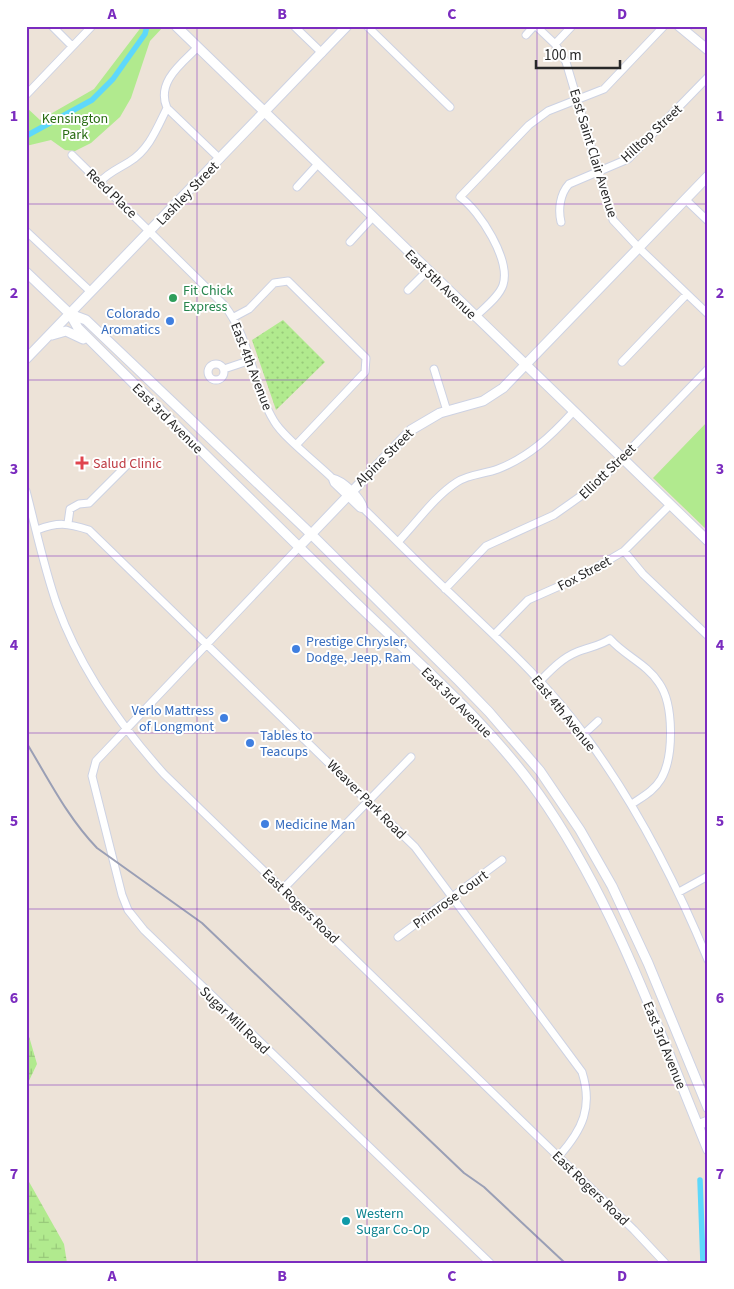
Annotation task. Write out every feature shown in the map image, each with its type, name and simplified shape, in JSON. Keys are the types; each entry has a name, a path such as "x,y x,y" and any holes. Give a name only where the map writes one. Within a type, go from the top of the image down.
{"main road":[{"name":"East 5th Avenue","path":"176,26 317,165 708,541"},
{"name":"Lashley Street","path":"26,360 347,26"},
{"path":"679,26 708,50"},
{"name":"Alpine Street","path":"299,547 411,430 430,418 490,397 503,388 708,176"},
{"name":"East 3rd Avenue","path":"26,272 70,314 78,328 112,362 468,711 504,752 545,804 587,870 618,931 708,1150"},
{"name":"East 3rd Avenue","path":"70,314 86,320 311,534 484,706 525,753 567,809 600,863 623,909 708,1108"},
{"path":"49,336 60,331 76,334 101,356 112,362"},
{"path":"698,1125 708,1121"}],"street":[{"path":"52,26 72,46"},
{"path":"26,95 92,26"},
{"path":"294,26 322,53"},
{"path":"366,26 450,107"},
{"path":"526,34 535,26"},
{"name":"East Saint Clair Avenue","path":"535,26 555,44 566,62 614,220 639,248 708,314"},
{"path":"555,44 572,26"},
{"path":"475,317 503,286 505,267 502,256 477,213 460,198 529,126 548,111 604,89 664,26"},
{"path":"198,47 169,78 164,93 167,108 220,159"},
{"name":"Hilltop Street","path":"561,222 558,211 564,189 578,178 628,159 708,77"},
{"path":"100,182 110,172 139,154 151,140 167,108"},
{"name":"Reed Place","path":"72,155 150,232"},
{"path":"296,187 317,165"},
{"path":"686,199 708,221"},
{"path":"350,242 372,218"},
{"path":"26,231 91,292"},
{"name":"East 4th Avenue","path":"150,232 234,318 274,422 332,478 334,483 349,493 360,508 364,508 540,681 584,734 632,804 679,892 708,960"},
{"path":"408,290 427,271"},
{"path":"234,318 249,309 274,283 288,281 366,358 365,372 297,444"},
{"path":"622,362 687,294"},
{"path":"224,369 251,360"},
{"path":"434,369 448,411"},
{"name":"Elliott Street","path":"445,589 486,546 554,515 594,486 708,369"},
{"path":"398,542 450,487 467,477 497,469 529,453 546,441 573,412"},
{"path":"37,530 52,524 68,523 70,509 79,504 89,503 127,465"},
{"name":"East Rogers Road","path":"26,491 46,570 66,626 93,681 125,728 164,774 559,1156 665,1263"},
{"name":"Fox Street","path":"494,635 528,600 580,577 624,551 670,504"},
{"name":"Weaver Park Road","path":"68,523 89,530 415,847 582,1072 587,1088 587,1110 574,1138 559,1156"},
{"name":"Alpine Street","path":"125,728 299,547"},
{"path":"624,551 642,574 708,636"},
{"path":"540,681 566,657 578,651 601,646 610,639 658,681 670,704 671,721 666,768 656,787 632,804"},
{"path":"584,734 598,721"},
{"name":"Sugar Mill Road","path":"125,728 100,755 93,767 92,776 122,895 132,916 226,1012 490,1263"},
{"path":"283,889 411,757"},
{"name":"Primrose Court","path":"398,937 502,860"},
{"path":"679,892 708,876"}],"green space":[{"name":"Kensington Park","path":"142,26 164,26 150,41 131,98 120,117 91,143 75,151 65,150 51,140 26,146 26,119 28,117 26,107 40,120 94,89"},
{"path":"283,320 325,362 276,410 252,340"},
{"path":"708,421 708,531 653,478"},
{"path":"26,1026 37,1064 26,1087"},
{"path":"26,1151 28,1180 64,1244 67,1263 26,1263"}],"waterway":[{"path":"26,136 92,100 113,79 145,34 147,26"},
{"path":"700,1180 703,1263"}],"railway":[{"path":"26,742 67,810 97,848 202,923 464,1173 484,1187 565,1263"}],"place":[{"name":"Fit Chick Express","path":"173,298"},
{"name":"Colorado Aromatics","path":"170,321"},
{"name":"Salud Clinic","path":"82,463"},
{"name":"Prestige Chrysler, Dodge, Jeep, Ram","path":"296,649"},
{"name":"Verlo Mattress of Longmont","path":"224,718"},
{"name":"Tables to Teacups","path":"250,743"},
{"name":"Medicine Man","path":"265,824"},
{"name":"Western Sugar Co-Op","path":"346,1221"}]}
